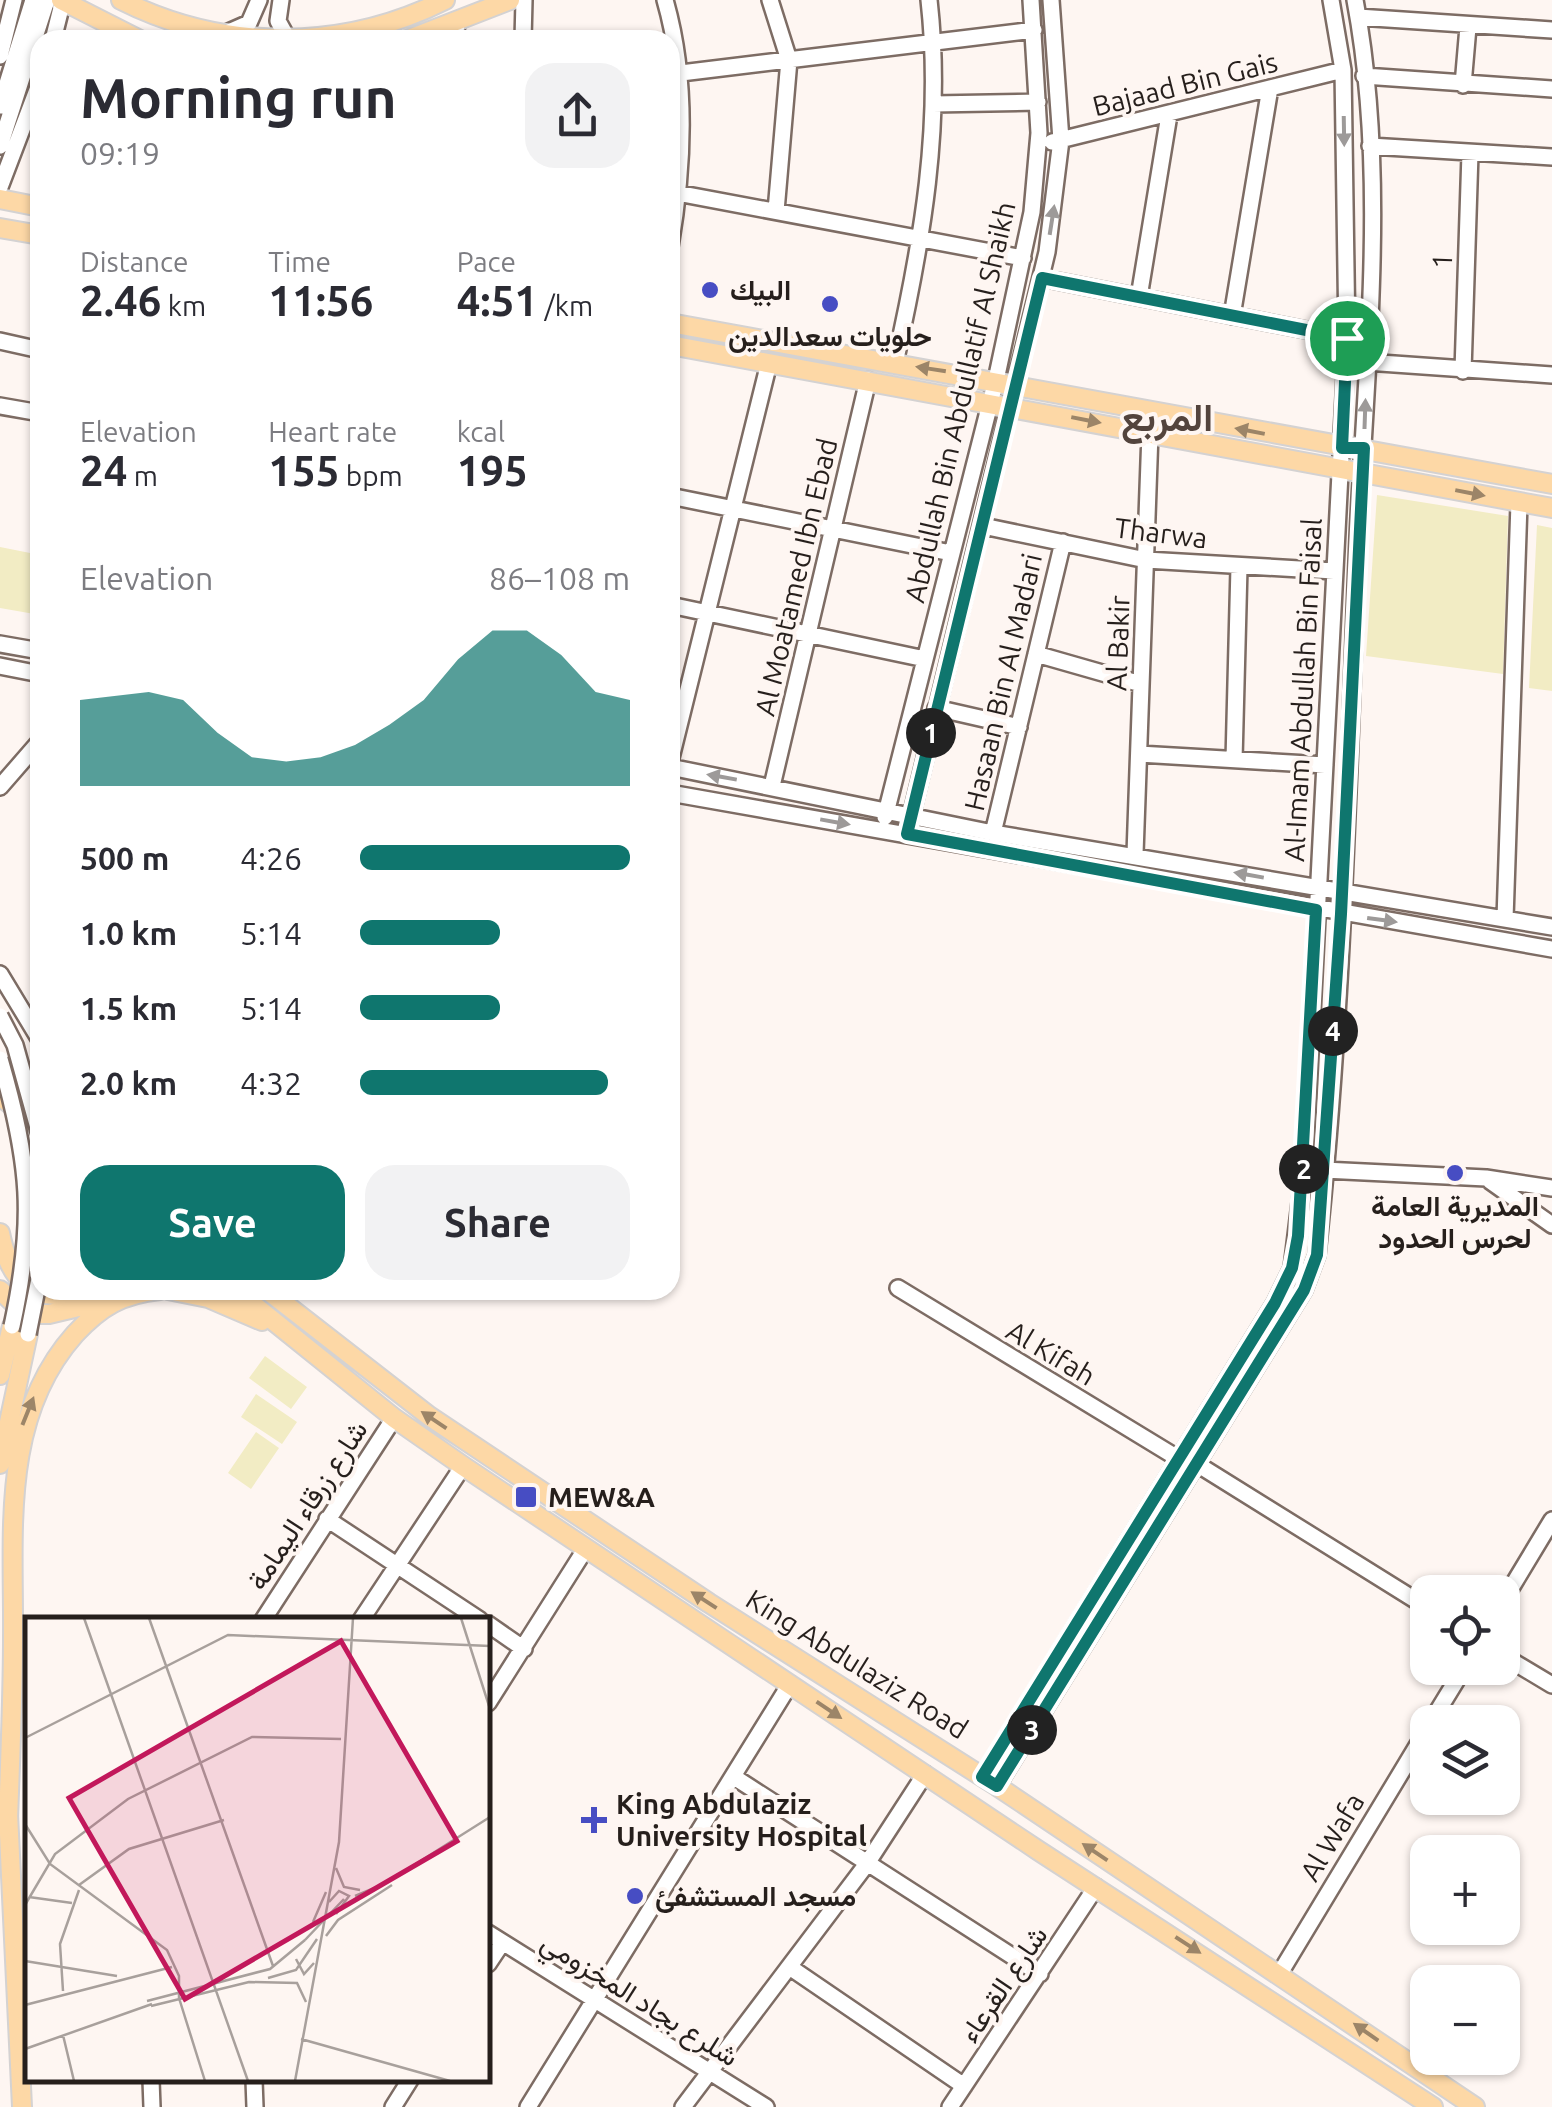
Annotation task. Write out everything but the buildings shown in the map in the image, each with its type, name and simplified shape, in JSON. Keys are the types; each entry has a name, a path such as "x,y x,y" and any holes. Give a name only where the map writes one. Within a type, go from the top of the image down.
{"main road":[{"path":"121,0 146,13 209,30"},
{"path":"373,30 403,22 446,0"},
{"path":"459,30 510,0"},
{"path":"58,3 118,30"},
{"path":"0,199 30,204"},
{"path":"0,228 30,233"},
{"path":"680,324 1552,484"},
{"path":"680,347 1014,405 1552,508"},
{"path":"0,1062 30,1090"},
{"path":"0,1096 30,1123"},
{"path":"0,1233 9,1269 30,1291"},
{"path":"0,1290 25,1314 50,1314 107,1300"},
{"path":"8,1821 13,1634 10,1549 18,1439 52,1357 113,1300"},
{"path":"212,1300 295,1340"},
{"name":"King Abdulaziz Road","path":"247,1300 394,1418 463,1466 1096,1888 1434,2107"},
{"name":"King Abdulaziz Road","path":"279,1300 428,1416 990,1781 1474,2107"},
{"path":"0,1375 20,1330"},
{"path":"0,1464 20,1330"},
{"path":"0,1678 23,2034 22,2107"},
{"path":"1028,1807 1010,1808 1006,1819 1155,1924"}],"street":[{"path":"0,106 33,0"},
{"path":"232,30 248,22 262,0 270,4 280,0 278,21 283,30"},
{"path":"522,30 524,0"},
{"path":"665,0 671,30"},
{"path":"770,0 789,60 776,212"},
{"path":"895,363 923,239 933,104 934,42 929,0"},
{"name":"Abdullah Bin Abdullatif Al Shaikh","path":"884,831 886,810 996,380 1032,212 1038,102 1031,0"},
{"name":"Abdullah Bin Abdullatif Al Shaikh","path":"907,834 1042,278 1061,140 1051,0"},
{"name":"Al-Imam Abdullah Bin Faisal","path":"990,1781 1292,1268 1304,1170 1347,338 1343,70 1331,0"},
{"name":"Al-Imam Abdullah Bin Faisal","path":"990,1781 1197,1464 1304,1290 1317,1255 1341,914 1364,448 1370,146 1355,0"},
{"path":"0,56 14,2"},
{"path":"54,30 58,3"},
{"path":"47,30 58,3"},
{"path":"1358,17 1552,30"},
{"path":"1463,84 1468,27"},
{"path":"681,74 1034,30"},
{"path":"680,69 680,80"},
{"name":"Bajaad Bin Gais","path":"1038,145 1343,70"},
{"path":"0,146 30,72"},
{"path":"1364,76 1552,89"},
{"path":"1232,316 1270,88"},
{"path":"933,104 1038,102"},
{"path":"1139,297 1169,115"},
{"path":"0,187 30,116"},
{"path":"1370,146 1552,157"},
{"name":"1","path":"1463,371 1470,152"},
{"path":"680,193 1022,258"},
{"path":"1042,278 1347,338"},
{"path":"0,341 30,348"},
{"path":"680,723 769,362"},
{"path":"1366,362 1552,375"},
{"name":"Al Moatamed Ibn Ebad","path":"772,786 868,380"},
{"path":"0,406 30,411"},
{"name":"Al Bakir","path":"1135,854 1150,432"},
{"path":"680,498 951,554"},
{"path":"1505,919 1519,503"},
{"name":"Tharwa","path":"983,526 1146,560 1334,570"},
{"name":"Hasaan Bin Al Madari","path":"993,833 1062,542"},
{"path":"1234,760 1239,567"},
{"path":"680,607 925,659"},
{"path":"0,644 30,649"},
{"path":"1330,654 1341,665 1350,661 1353,652"},
{"path":"1036,654 1141,684"},
{"path":"0,666 30,672"},
{"path":"1328,707 1331,696 1338,693 1348,697 1350,706"},
{"path":"936,708 1019,727"},
{"path":"0,787 30,752"},
{"path":"1139,754 1325,765"},
{"path":"680,766 993,833 1552,927"},
{"path":"680,795 1552,949"},
{"path":"0,974 30,1024"},
{"path":"0,1016 15,1044 30,1097"},
{"path":"0,1062 22,1138 28,1184 20,1330"},
{"path":"1324,1170 1486,1178 1552,1188"},
{"path":"1486,1178 1552,1225"},
{"name":"Al Kifah","path":"898,1288 1179,1459"},
{"path":"20,1330 31,1300"},
{"name":"شارع زرقاء اليمامة","path":"264,1617 394,1418"},
{"path":"1197,1464 1410,1597"},
{"path":"363,1617 463,1466"},
{"path":"327,1519 476,1617"},
{"path":"1519,1575 1552,1520"},
{"path":"490,1700 586,1548"},
{"path":"490,1625 524,1649"},
{"path":"1520,1665 1552,1685"},
{"path":"528,2107 790,1684"},
{"name":"Al Wafa","path":"1280,1973 1410,1757"},
{"path":"683,2107 866,1865 925,1774"},
{"path":"734,1777 1040,1974"},
{"name":"شارع القرعاء","path":"950,2107 1096,1888"},
{"name":"شلرع بجاد المخزومي","path":"490,1934 766,2107"},
{"path":"490,1961 502,1943"},
{"path":"791,1968 964,2086"},
{"path":"393,2107 409,2082"}],"shaded area":[{"path":"1377,495 1508,516 1503,674 1366,656"},
{"path":"1537,525 1552,528 1552,691 1529,688"},
{"path":"0,547 30,553 30,613 0,608"},
{"path":"265,1356 307,1387 291,1409 249,1378"},
{"path":"256,1394 297,1422 282,1444 241,1417"},
{"path":"256,1432 279,1448 251,1489 228,1473"}],"place":[{"name":"البيك","path":"710,290"},
{"name":"حلويات سعدالدين","path":"830,304"},
{"name":"المديرية العامة لحرس الحدود","path":"1455,1173"},
{"name":"MEW&A","path":"526,1497"},
{"name":"King Abdulaziz University Hospital","path":"594,1820"},
{"name":"مسجد المستشفئ","path":"635,1896"}],"district":[{"name":"المربع","path":"1167,418"}],"route":[{"path":"1042,278 1347,338 1342,448 1364,448 1341,914 1317,1255 1304,1290 997,1786 982,1777 1275,1303 1292,1268 1304,1170 1316,910 907,834 936,708 1014,405 1042,278"}]}
